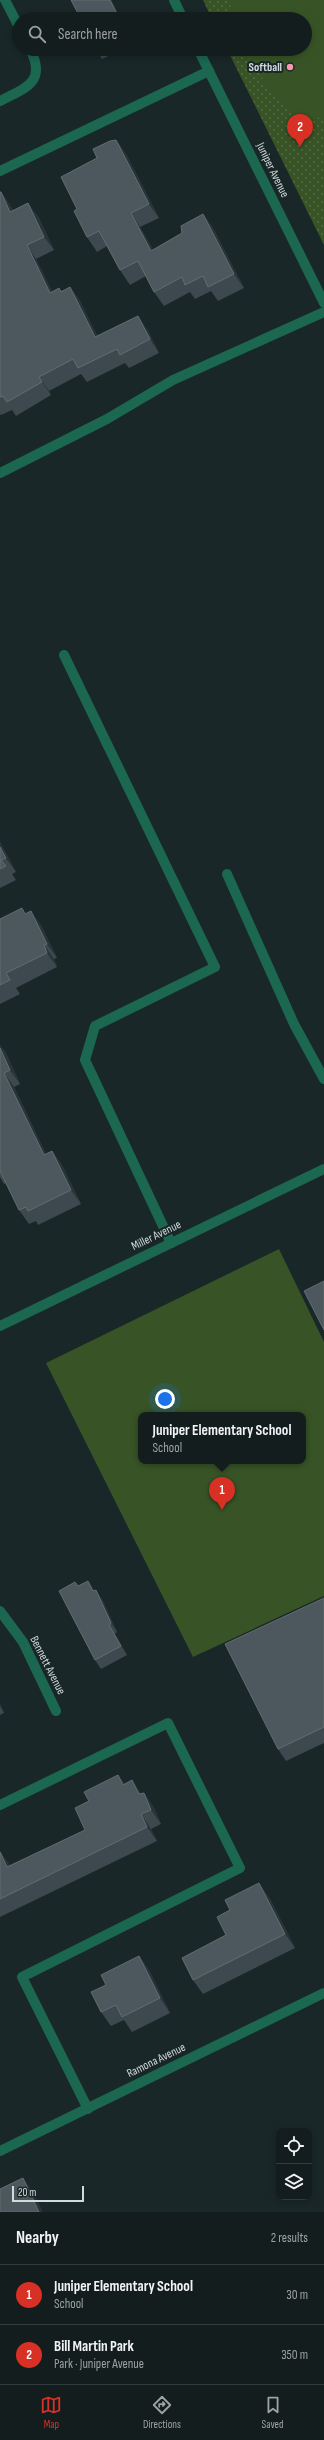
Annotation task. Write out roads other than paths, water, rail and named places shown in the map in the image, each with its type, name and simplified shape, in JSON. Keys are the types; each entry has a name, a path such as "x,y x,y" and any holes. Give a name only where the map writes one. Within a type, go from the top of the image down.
{"street":[{"path":"5,0 12,14"},
{"path":"174,0 180,12"},
{"path":"0,102 27,88 37,76 37,62 34,56"},
{"name":"Juniper Avenue","path":"202,56 324,303"},
{"path":"0,171 209,71"},
{"path":"0,473 107,419 173,380 324,312"},
{"path":"64,655 215,967 95,1026 85,1060 145,1191 171,1243"},
{"path":"227,874 294,1024 324,1079"},
{"name":"Miller Avenue","path":"0,1326 324,1169"},
{"name":"Bennett Avenue","path":"0,1611 23,1642 56,1711"},
{"path":"0,1805 168,1723 240,1868 22,1977 88,2109"},
{"name":"Ramona Avenue","path":"0,2151 324,1993"}],"place":[{"name":"Softball","path":"290,67"},
{"name":"Bill Martin Park","path":"300,147"},
{"name":"Juniper Elementary School","path":"222,1510"}]}
